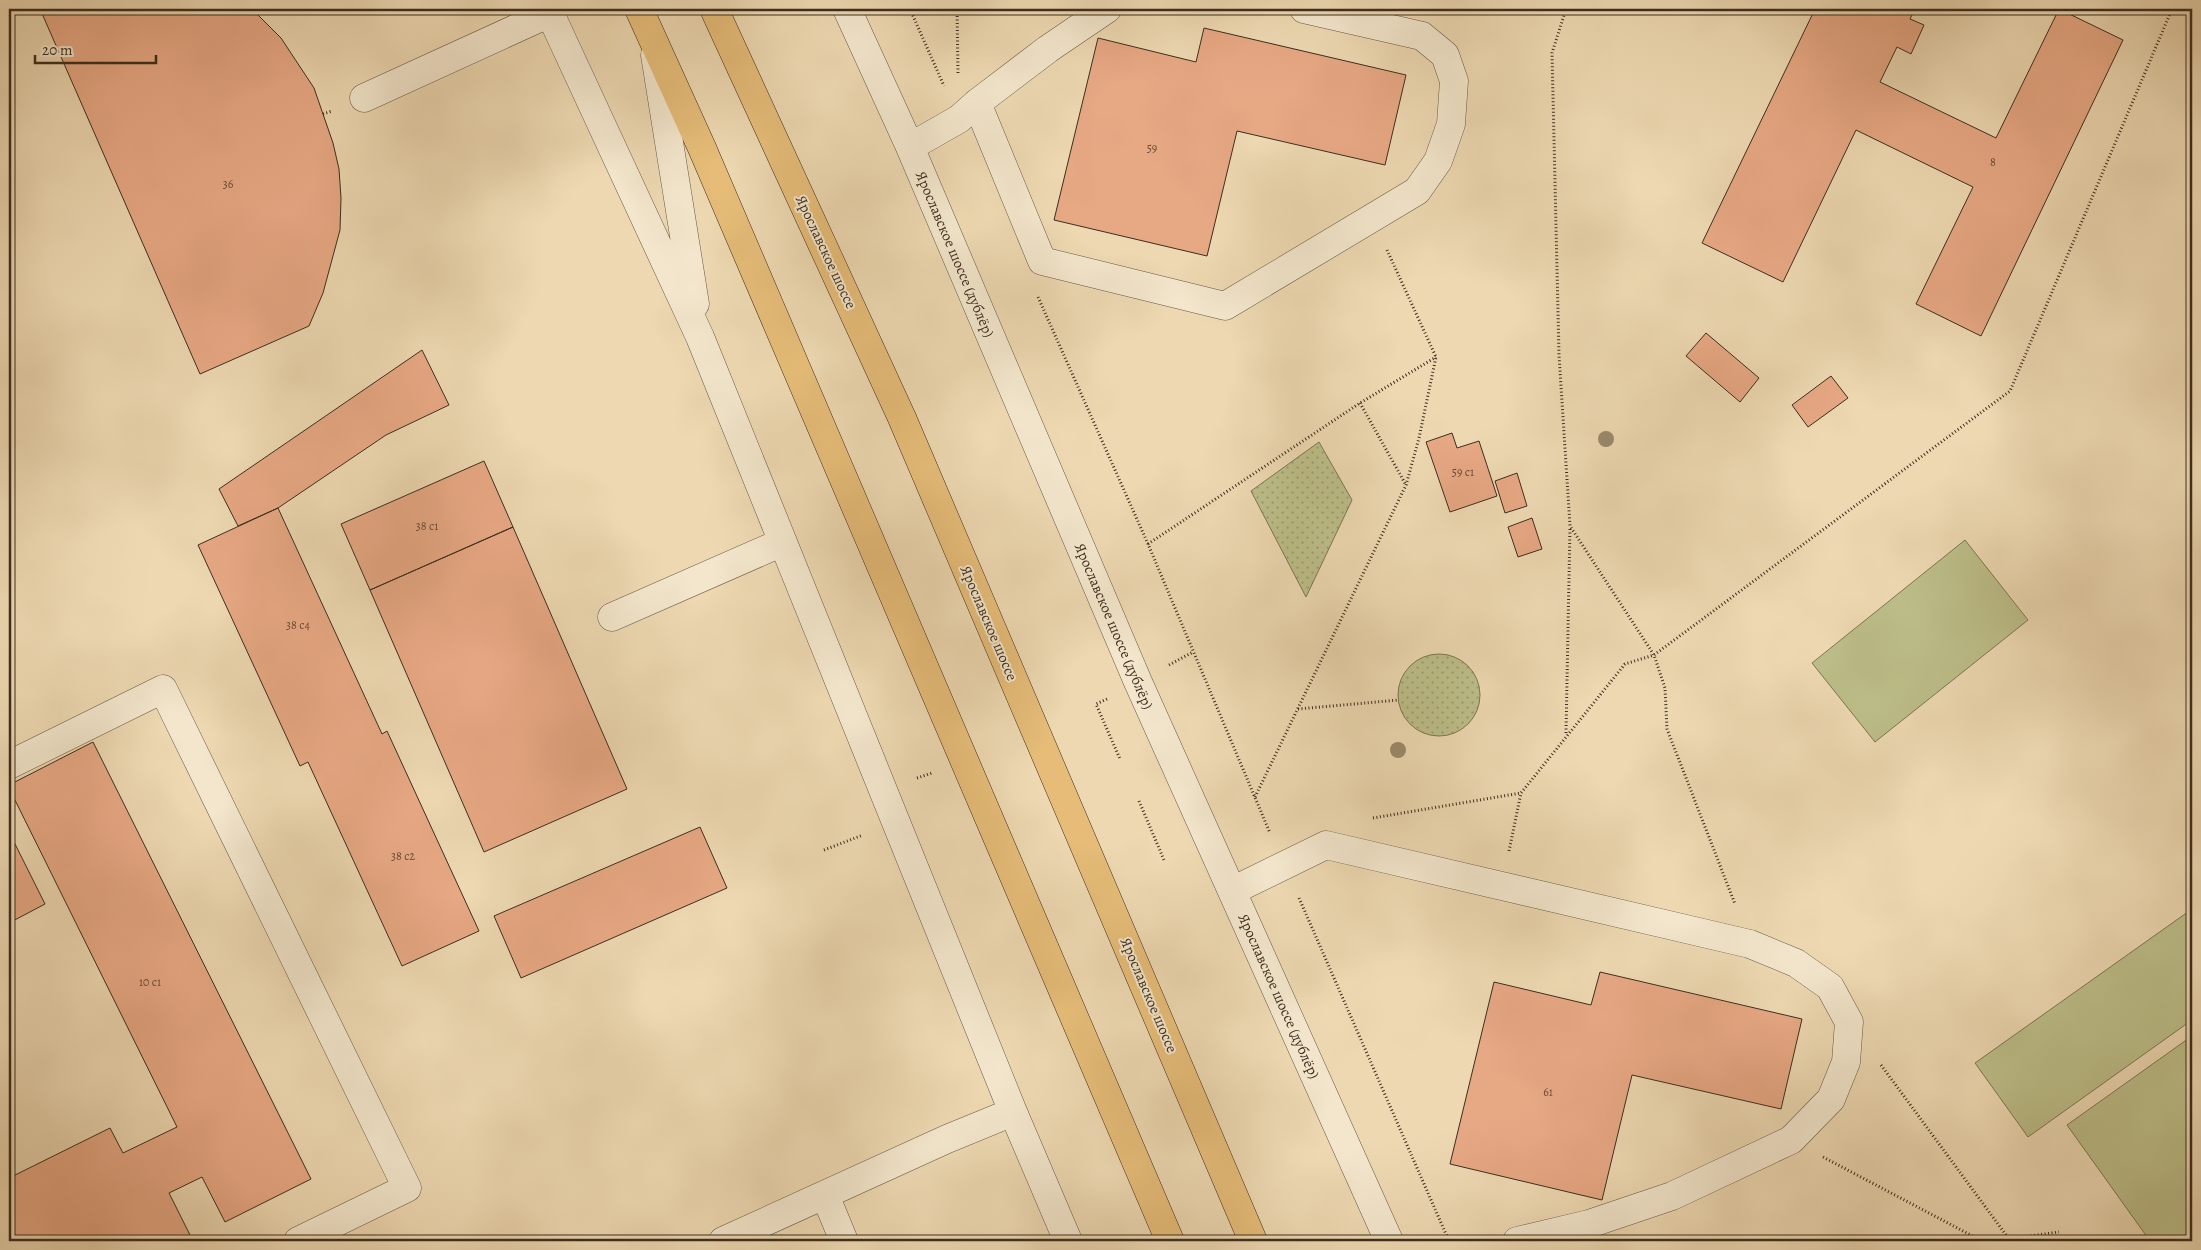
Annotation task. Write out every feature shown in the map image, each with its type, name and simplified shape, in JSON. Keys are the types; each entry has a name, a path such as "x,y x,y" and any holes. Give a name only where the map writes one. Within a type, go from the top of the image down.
{"main road":[{"path":"638,9 702,148 1170,1241"},
{"name":"Ярославское шоссе","path":"714,9 902,418 1254,1241"}],"street":[{"name":"Ярославское шоссе (дублёр)","path":"846,9 910,147 1138,682 1389,1241"},
{"path":"910,147 968,111 1108,9"},
{"path":"968,111 1042,260 1225,306 1417,191 1438,161 1451,124 1454,82 1445,55 1422,36 1304,9"},
{"path":"364,98 549,11 700,337 1013,1112 1068,1241"},
{"path":"653,41 700,337"},
{"path":"612,617 783,542"},
{"path":"9,765 163,689 407,1188 298,1241"},
{"path":"1232,892 1326,844 1750,944 1796,963 1830,987 1849,1022 1846,1062 1831,1099 1791,1140 1672,1196 1589,1224 1516,1241"},
{"path":"723,1241 946,1139 1013,1112"},
{"path":"825,1195 844,1241"}],"path":[{"path":"910,9 968,111"},
{"path":"957,9 968,111"},
{"path":"1566,9 1552,53 1559,355 1570,526 1566,734"},
{"path":"1502,886 1521,793 1566,734 1625,664 1654,655 2010,392 2172,9"},
{"path":"1254,798 1406,485 1419,438 1436,357 1372,218"},
{"path":"1035,291 1148,544 1254,798 1449,1241"},
{"path":"1148,544 1360,403 1436,357"},
{"path":"1360,403 1406,485"},
{"path":"1570,526 1654,655 1665,688 1666,729 1750,944"},
{"path":"1298,709 1399,700"},
{"path":"1096,704 1120,759"},
{"path":"1363,820 1521,793"},
{"path":"1139,801 1164,860"},
{"path":"1849,1022 2010,1240"},
{"path":"1791,1140 1979,1241 2010,1240 2059,1232"}],"green space":[{"path":"1319,442 1352,500 1306,597 1251,491"},
{"path":"1965,540 2028,620 1875,742 1812,663"},
{"path":"1439,654 1455,658 1468,666 1476,679 1480,695 1476,711 1468,724 1455,732 1439,736 1423,732 1410,724 1402,711 1398,695 1402,679 1410,666 1423,658"},
{"path":"2192,909 2192,1020 2028,1137 1975,1063"},
{"path":"2192,1036 2192,1235 2183,1241 2150,1241 2067,1125"}],"building":[{"path":"40,9 252,9 281,38 314,88 333,143 339,169 341,198 340,230 323,293 309,326 200,374"},
{"path":"1815,9 1915,9 1910,19 1924,25 1911,54 1897,47 1880,82 1996,138 2059,9 2123,40 1981,336 1916,304 1973,187 1856,130 1783,282 1702,243"},
{"path":"1204,28 1406,75 1385,165 1237,131 1207,256 1054,220 1098,38 1196,62"},
{"path":"1706,333 1759,378 1740,402 1686,356"},
{"path":"422,350 449,405 386,435 278,508 238,526 219,489"},
{"path":"1831,376 1848,398 1808,427 1792,405"},
{"path":"1452,433 1457,448 1479,441 1497,496 1450,512 1426,442"},
{"path":"484,461 513,527 370,590 341,524"},
{"path":"1517,473 1527,506 1505,513 1495,481"},
{"path":"278,508 382,734 387,731 479,931 402,966 308,762 300,766 198,545"},
{"path":"1532,518 1542,549 1518,557 1508,527"},
{"path":"513,527 627,789 484,852 370,590"},
{"path":"93,742 311,1179 225,1222 202,1177 169,1193 193,1241 9,1241 9,1178 110,1128 123,1153 177,1127 9,788 9,785"},
{"path":"700,827 727,888 521,978 494,916"},
{"path":"9,832 45,904 9,923"},
{"path":"1600,972 1802,1019 1781,1109 1632,1075 1602,1200 1450,1164 1494,982 1591,1005"}]}
